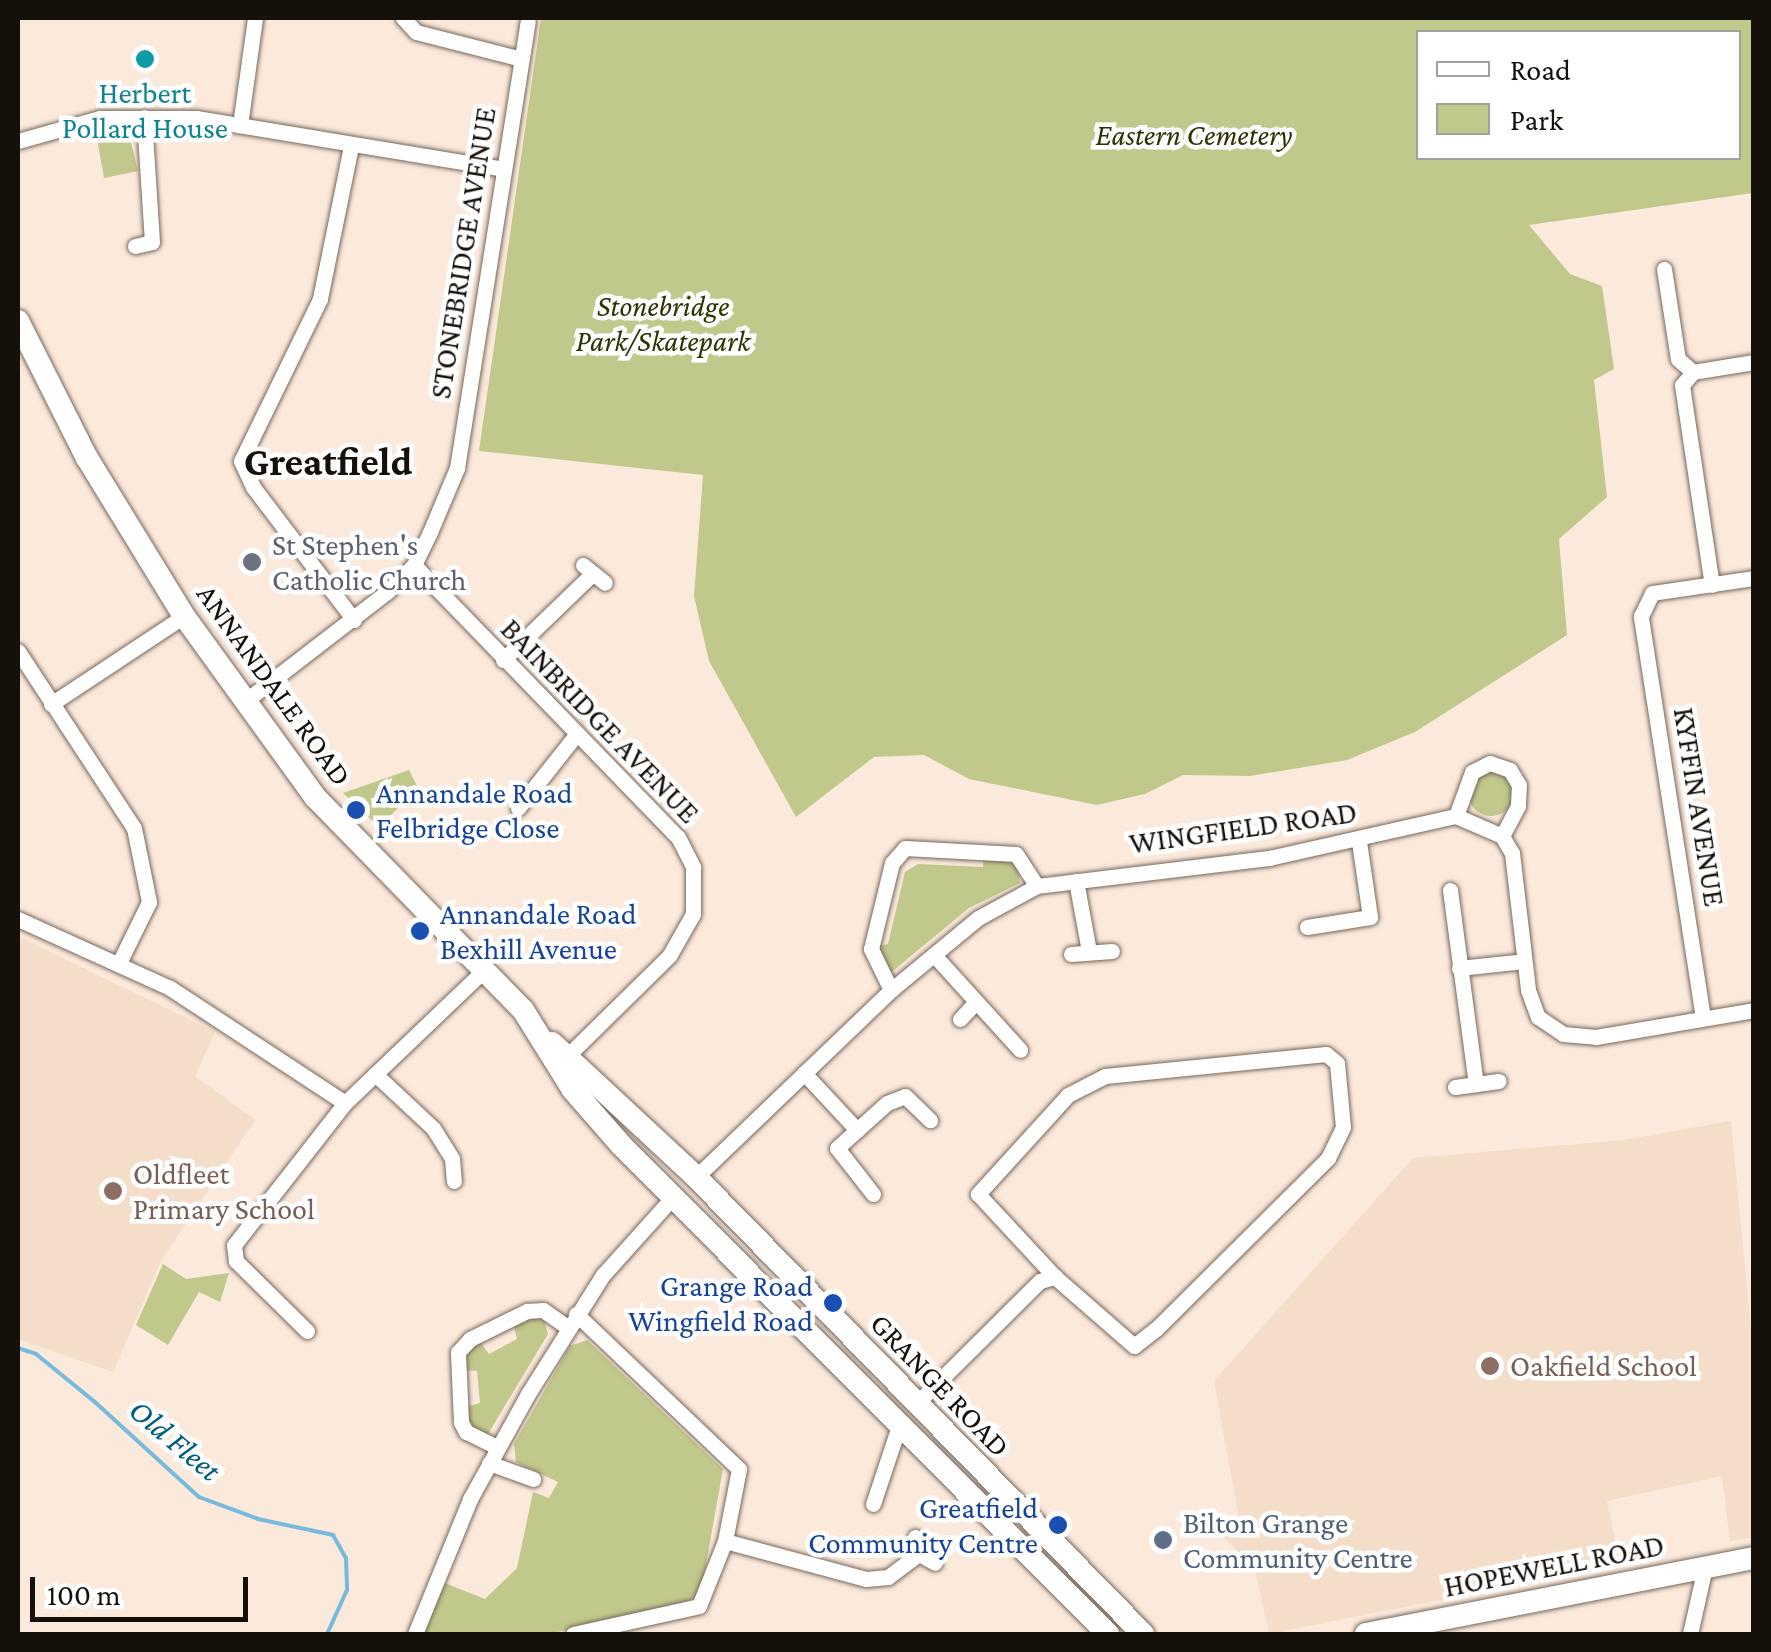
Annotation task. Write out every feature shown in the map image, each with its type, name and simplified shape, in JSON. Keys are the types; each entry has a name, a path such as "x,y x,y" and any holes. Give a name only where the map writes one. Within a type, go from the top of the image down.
{"street":[{"path":"240,125 255,18"},
{"path":"403,18 416,32 522,59"},
{"name":"STONEBRIDGE AVENUE","path":"244,702 354,620 414,564 456,468 528,22"},
{"path":"136,246 152,242 144,117"},
{"path":"18,141 100,118 144,117 240,125 504,170"},
{"path":"351,146 320,299 240,461 354,620"},
{"path":"1664,269 1678,358 1694,372"},
{"name":"ANNANDALE ROAD","path":"18,321 87,458 184,616 315,798 484,970 564,1060 696,1177"},
{"path":"1754,362 1694,372 1682,385 1712,585 1754,578"},
{"name":"BAINBRIDGE AVENUE","path":"414,564 575,736 678,837 693,868 693,914 669,956 564,1060"},
{"path":"503,660 593,574"},
{"name":"KYFFIN AVENUE","path":"1704,1018 1643,604 1652,593 1712,585"},
{"path":"50,704 184,616"},
{"path":"18,651 134,828 145,863 149,902 120,961"},
{"path":"518,808 575,736"},
{"path":"1502,836 1518,806 1518,785 1510,770 1490,762 1472,772 1456,816 1502,836 1512,853 1524,961 1538,1018 1564,1034 1596,1037 1754,1010"},
{"name":"WINGFIELD ROAD","path":"696,1177 891,990 978,918 1036,886 1359,842 1456,816"},
{"path":"1306,928 1370,917 1359,842"},
{"path":"891,990 871,950 892,863 904,848 1016,854 1036,886"},
{"path":"1076,881 1088,952"},
{"path":"1450,890 1476,1084"},
{"path":"18,919 120,961 345,1103"},
{"path":"1071,954 1112,950"},
{"path":"934,955 1020,1050"},
{"path":"1459,968 1524,961"},
{"path":"307,1331 236,1261 234,1244 345,1103 484,970"},
{"path":"960,1019 976,1002"},
{"path":"1326,1054 1337,1063 1343,1127 1328,1158 1134,1346 1055,1277 978,1194 1068,1095 1105,1076 1326,1054"},
{"name":"ANNANDALE ROAD","path":"564,1060 573,1090 673,1196"},
{"path":"375,1074 433,1128 452,1159 454,1180"},
{"path":"804,1074 857,1130"},
{"path":"1454,1087 1499,1080"},
{"path":"873,1194 837,1148 905,1096 930,1120"},
{"name":"GRANGE ROAD","path":"696,1177 1142,1634"},
{"path":"416,1634 493,1455 572,1321 673,1196"},
{"name":"GRANGE ROAD","path":"673,1196 1108,1634"},
{"path":"900,1423 1040,1281 1055,1277"},
{"path":"533,1479 493,1455 460,1422 458,1352 470,1339 527,1311 544,1310 572,1321 731,1455 738,1488 725,1541 710,1590 692,1611 572,1634"},
{"name":"GRANGE ROAD","path":"873,1504 900,1423"},
{"path":"914,1537 920,1554 935,1563"},
{"path":"725,1541 866,1579 888,1578 920,1554"},
{"name":"HOPEWELL ROAD","path":"1366,1634 1413,1630 1754,1558"},
{"path":"1690,1634 1705,1567"}],"shaded area":[{"name":"Oldfleet Primary School","path":"18,936 215,1032 195,1076 255,1120 161,1261 113,1372 18,1339"},
{"name":"Oakfield School","path":"1731,1121 1753,1352 1753,1537 1730,1541 1722,1476 1607,1501 1620,1564 1269,1634 1255,1569 1217,1530 1239,1519 1214,1381 1413,1158 1624,1140"}],"green space":[{"path":"541,18 1753,18 1753,193 1529,225 1570,274 1602,286 1614,369 1594,380 1607,497 1559,539 1567,635 1415,732 1347,760 1250,776 1183,775 1145,794 1097,805 969,779 924,755 874,757 796,817 709,661 694,596 703,475 479,451"},
{"path":"128,130 138,171 104,178 96,133"},
{"path":"409,770 418,788 379,827 343,793"},
{"path":"1491,770 1507,777 1514,793 1507,809 1491,816 1475,809 1468,793 1475,777"},
{"path":"984,855 1006,857 1017,865 1020,883 969,908 889,974 876,946 888,944 905,872 918,864 983,867"},
{"path":"163,1264 186,1279 229,1273 220,1302 199,1292 168,1345 136,1325"},
{"path":"527,1317 544,1320 548,1334 488,1434 480,1435 466,1422 465,1407 480,1403 477,1371 464,1370 463,1355 478,1339 489,1354 517,1339 513,1322"},
{"path":"587,1340 723,1469 702,1587 686,1605 548,1634 420,1634 442,1582 485,1599 517,1568 533,1492 549,1498 558,1482 516,1462 514,1444 570,1346"}],"waterway":[{"name":"Old Fleet","path":"18,1348 36,1354 96,1403 199,1497 258,1519 333,1535 346,1558 347,1590 327,1634"}],"place":[{"name":"Herbert Pollard House","path":"145,59"},
{"name":"St Stephen's Catholic Church","path":"252,562"},
{"name":"Annandale Road Felbridge Close","path":"356,810"},
{"name":"Annandale Road Bexhill Avenue","path":"420,931"},
{"name":"Oldfleet Primary School","path":"113,1191"},
{"name":"Grange Road Wingfield Road","path":"833,1303"},
{"name":"Oakfield School","path":"1490,1366"},
{"name":"Greatfield Community Centre","path":"1058,1525"},
{"name":"Bilton Grange Community Centre","path":"1163,1540"}],"district":[{"name":"Greatfield","path":"328,462"}],"park label":[{"name":"Eastern Cemetery","path":"1194,135"},
{"name":"Stonebridge Park/Skatepark","path":"663,323"}]}
